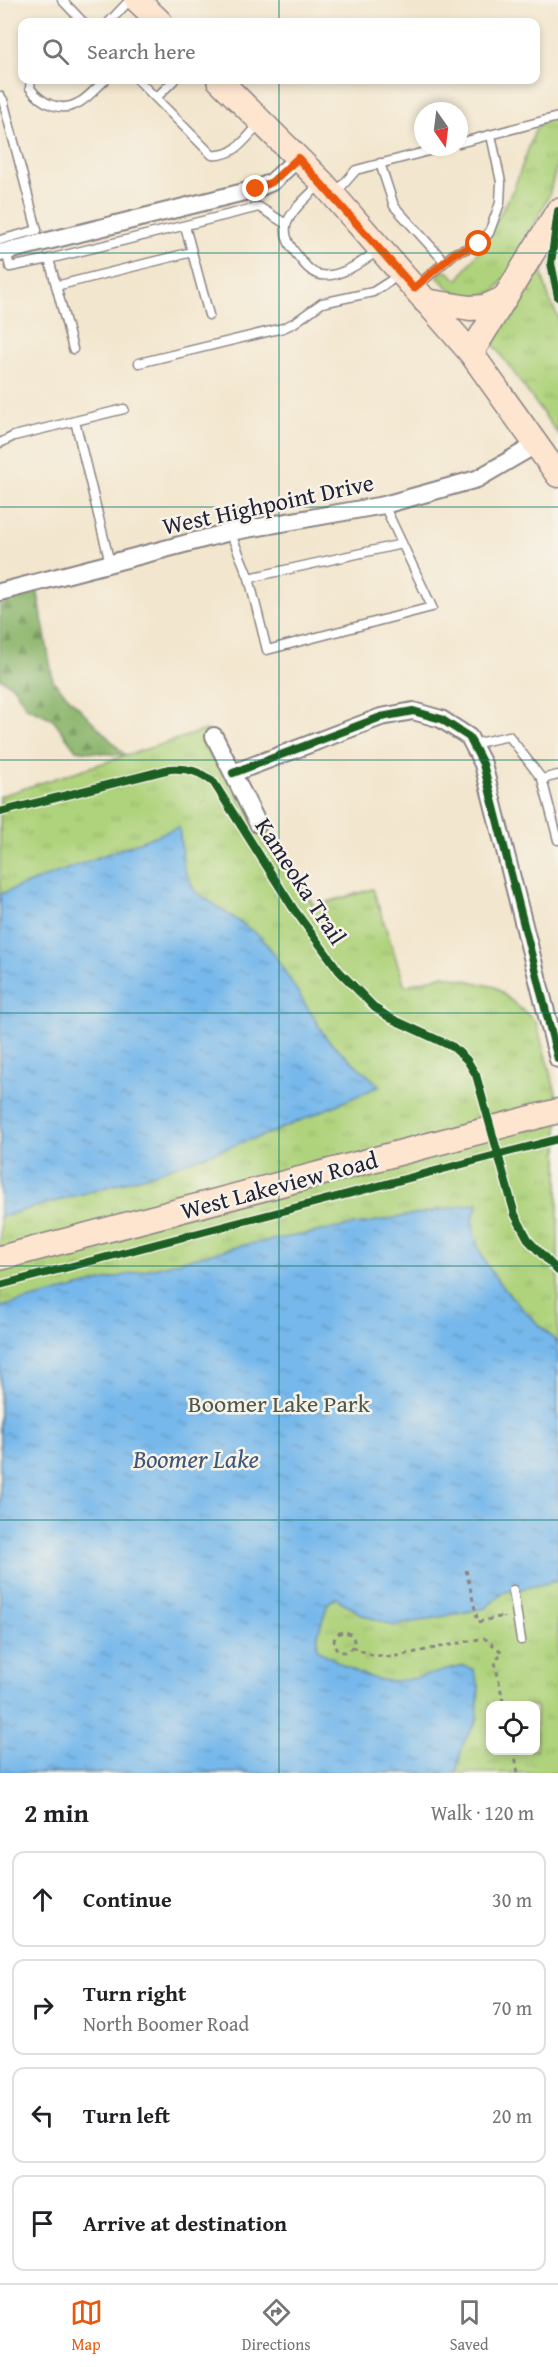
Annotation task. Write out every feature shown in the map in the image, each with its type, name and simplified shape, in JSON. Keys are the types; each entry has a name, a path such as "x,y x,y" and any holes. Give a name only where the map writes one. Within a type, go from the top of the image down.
{"main road":[{"path":"137,0 156,18"},
{"path":"223,84 328,189 471,353 558,475"},
{"path":"471,353 558,212"},
{"path":"414,288 470,308 484,308 503,299"},
{"name":"West Lakeview Road","path":"0,1258 558,1111"}],"street":[{"path":"2,246 256,189 272,182 298,158"},
{"name":"West Highpoint Drive","path":"0,592 230,532 384,505 477,480 537,444"},
{"path":"233,773 381,717 413,711 441,719 470,737 483,764 558,1059"},
{"path":"214,736 258,824"}],"lane":[{"path":"62,0 79,18"},
{"path":"113,18 130,0"},
{"path":"30,84 30,88 38,99 54,106 79,103 100,84"},
{"path":"142,84 212,155 220,156 231,152 261,121"},
{"path":"156,99 170,84"},
{"path":"0,96 3,100 37,230 2,246 10,267 259,207 286,224"},
{"path":"468,141 558,117"},
{"path":"138,363 282,328 294,323 322,303 373,292 414,288 455,253 479,244 489,233 500,202 501,182 491,135"},
{"path":"380,249 355,267 329,275 317,274 305,265 289,244 286,224 296,208 356,170 414,154"},
{"path":"380,163 394,207 445,262"},
{"path":"558,212 551,263 558,297"},
{"path":"185,226 208,315"},
{"path":"56,286 192,252"},
{"path":"49,259 73,350"},
{"path":"0,442 14,436 124,409"},
{"path":"75,421 110,563"},
{"path":"230,532 249,578 267,650 432,607 384,505"},
{"path":"249,578 402,544"},
{"path":"473,744 509,736 542,779 558,840"},
{"path":"542,779 558,775"},
{"path":"513,1590 521,1640"}],"path":[{"path":"466,1570 478,1622 504,1616 506,1625"},
{"path":"342,1631 354,1638 355,1642 352,1647 348,1652 342,1652 335,1647 333,1642 337,1634 342,1631"},
{"path":"352,1647 372,1655 392,1657 484,1638 502,1652"},
{"path":"503,1701 495,1662 506,1647"},
{"path":"515,1755 518,1773"}],"green space":[{"path":"558,118 558,161 549,195 511,270 494,292 474,299 459,297 438,278 439,272 447,271 458,280 484,244 514,188 536,128 543,121"},
{"path":"542,254 547,256 542,275 558,317 558,434 493,344"},
{"path":"37,588 53,681 126,756 76,750 53,719 26,707 14,687 0,678 0,597"},
{"name":"Boomer Lake Park","path":"206,730 244,788 314,906 373,889 405,986 444,975 495,987 536,1022 558,1100 558,1773 0,1773 0,796"}],"water":[{"path":"179,827 184,869 195,891 261,937 327,1039 380,1086 276,1131 146,1176 0,1217 0,894"},
{"name":"Boomer Lake","path":"478,1203 473,1221 475,1239 482,1256 517,1304 558,1343 558,1581 502,1593 486,1608 394,1626 363,1615 336,1598 328,1603 318,1634 317,1649 354,1671 384,1680 411,1679 464,1666 473,1669 479,1685 477,1720 463,1744 456,1773 0,1773 0,1307 244,1245"}],"cycle path":[{"path":"558,211 551,263 558,297"},
{"path":"233,773 381,717 413,711 441,719 469,737 483,764 558,1059"},
{"name":"Kameoka Trail","path":"0,812 170,769 194,771 214,783 293,908 339,971 375,1008 390,1018 453,1047 467,1060 476,1075 515,1215 529,1241 558,1271"},
{"path":"0,1285 558,1139"}],"route":[{"path":"256,189 272,182 298,158 322,182 414,288 455,253 479,244"}]}
